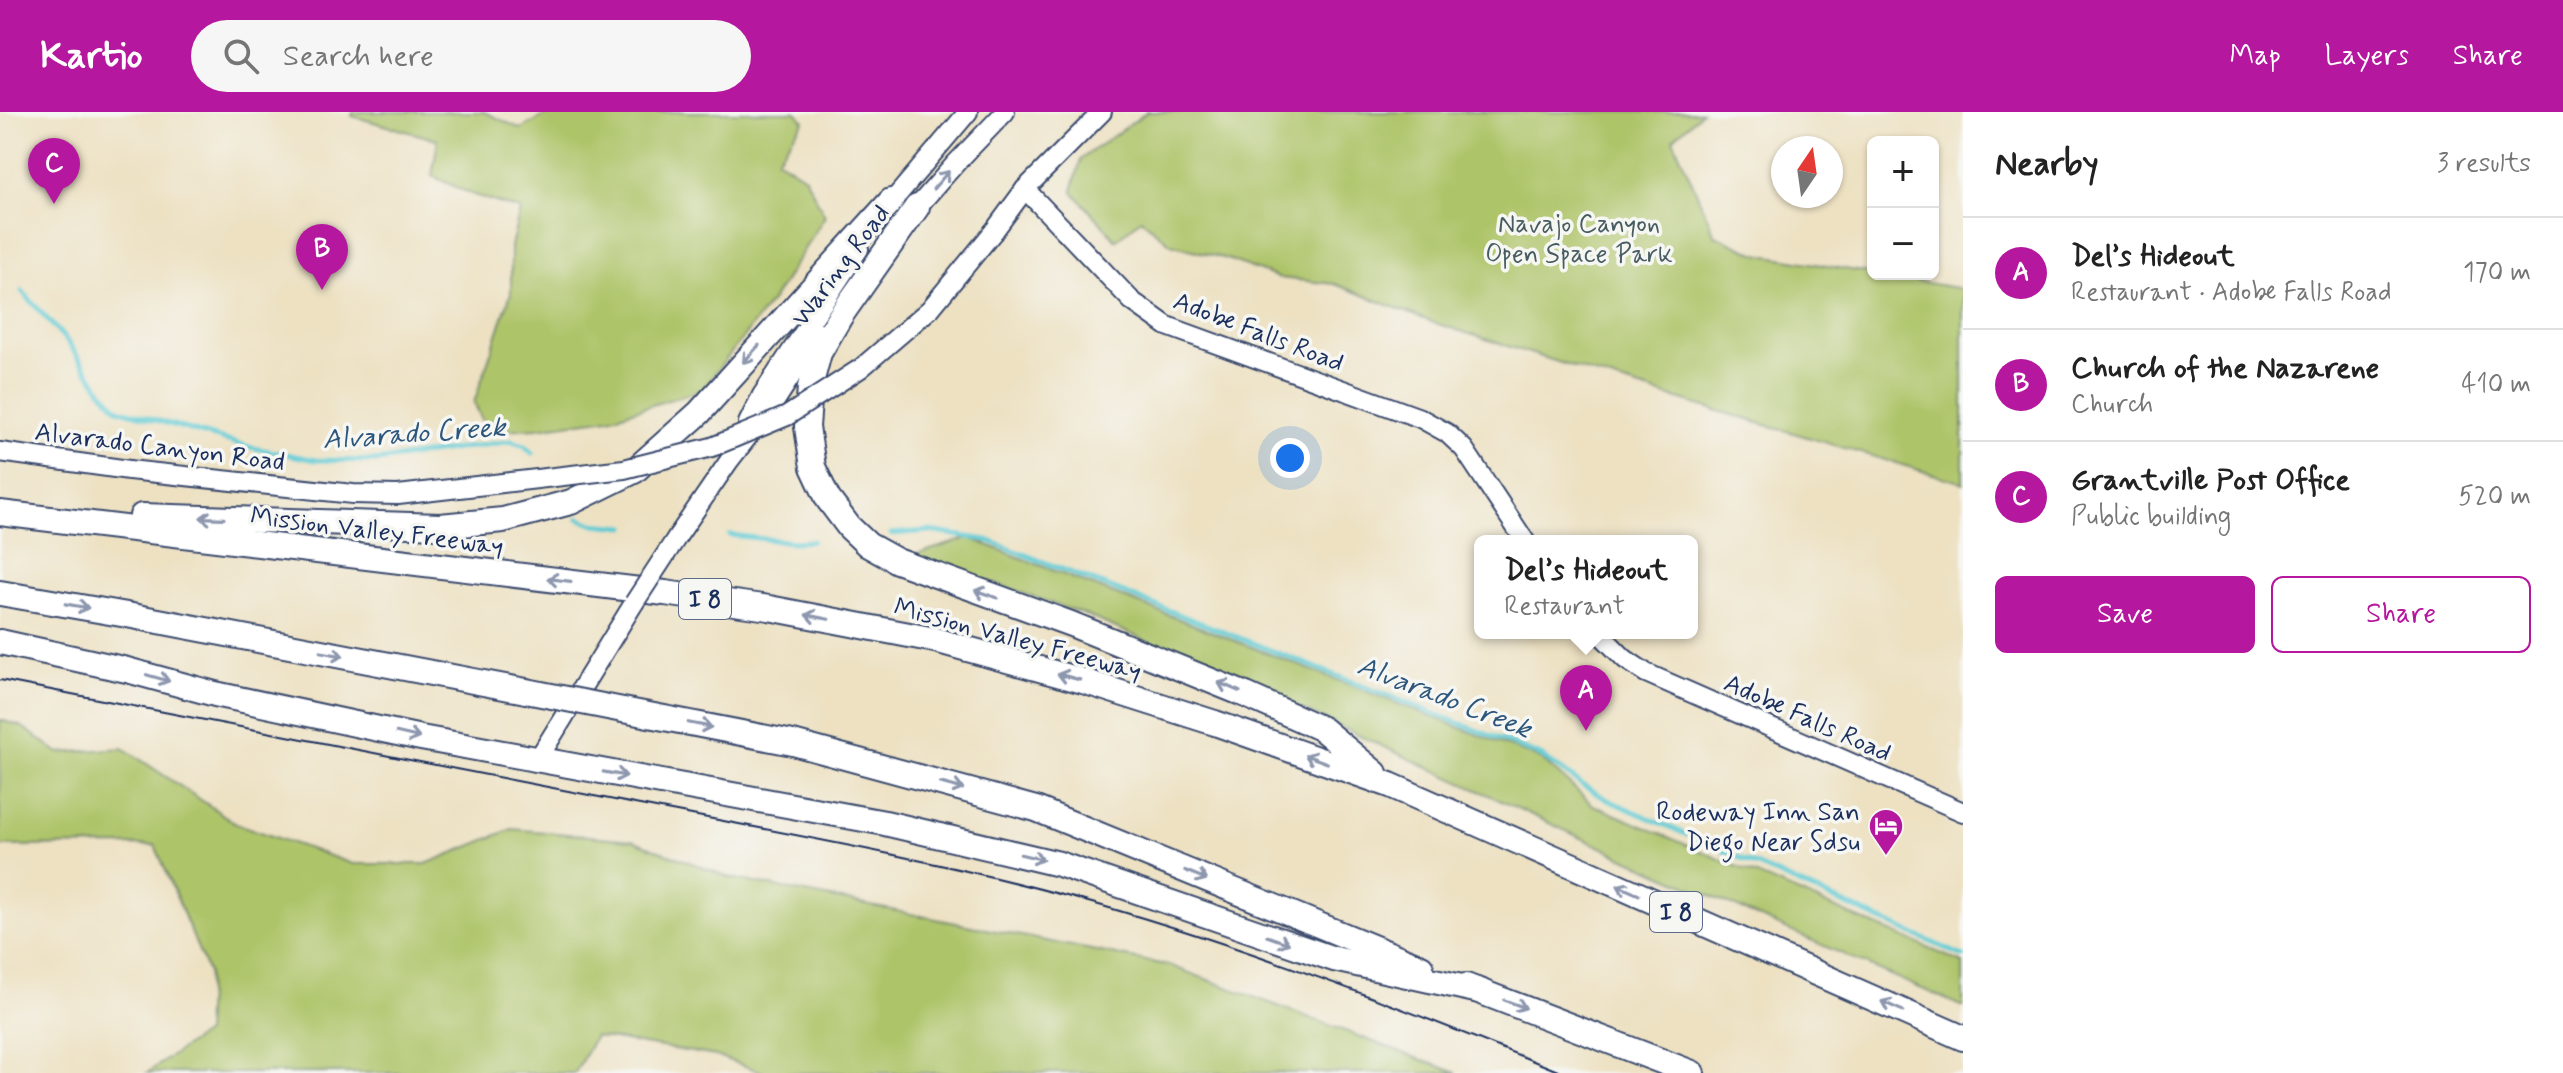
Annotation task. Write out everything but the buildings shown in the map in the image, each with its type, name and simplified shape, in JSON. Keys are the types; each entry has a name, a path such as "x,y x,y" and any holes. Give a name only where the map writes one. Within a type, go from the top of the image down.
{"highway":[{"path":"0,512 440,526 503,520 571,502 634,471 699,413 891,201"},
{"path":"917,207 841,315 819,353 810,387 807,427 813,467 828,499 849,527 868,545 897,561 1071,624 1322,729 1390,785"},
{"name":"Mission Valley Freeway","path":"0,512 665,593 785,611 935,640 1083,681 1215,723 1390,785 1963,1038"},
{"path":"0,593 793,743 1036,809 1480,991 1692,1073"},
{"path":"0,642 127,670 215,694 421,738 885,823 1059,864 1334,959 1480,991"}],"street":[{"name":"Waring Road","path":"729,461 762,395 891,201 968,112"},
{"name":"Waring Road","path":"538,759 677,537 729,461 774,403 817,336 917,207 1005,112"},
{"path":"1025,189 1102,112"},
{"name":"Alvarado Canyon Road","path":"0,452 129,470 353,494 398,495 624,469 712,447 787,416 861,368 930,309 1025,189"},
{"name":"Adobe Falls Road","path":"1025,189 1132,301 1167,326 1420,418 1447,433 1464,449 1521,535"},
{"name":"Adobe Falls Road","path":"1605,639 1625,659 1646,673 1963,812"}],"green space":[{"path":"353,112 484,112 521,129 551,112 796,112 804,121 777,159 805,177 825,216 773,299 702,390 609,418 487,431 474,403 511,293 511,246 520,210 471,194 432,176 438,140 352,116"},
{"name":"Navajo Canyon Open Space Park","path":"1147,112 1702,112 1673,139 1715,235 1757,254 1867,273 1867,280 1910,280 1963,289 1963,483 1620,382 1429,321 1335,284 1279,278 1230,260 1171,244 1141,219 1116,240 1072,191 1081,159"},
{"path":"969,538 1541,759 1593,805 1963,963 1963,1007 1649,869 1219,671 1085,615 914,555"},
{"path":"0,720 21,726 59,753 123,748 237,824 353,864 426,864 512,829 632,840 731,878 1171,966 1457,1073 765,1073 716,1056 595,1036 575,1073 147,1073 205,1033 208,973 155,845 0,846"}],"waterway":[{"name":"Alvarado Creek","path":"22,291 66,340 118,409 249,447 316,460 377,461 511,441 524,445 532,453"},
{"name":"Alvarado Creek","path":"578,518 593,524 625,527"},
{"name":"Alvarado Creek","path":"891,534 929,531 987,540 1497,738 1541,756 1608,800 1963,956"},
{"name":"Alvarado Creek","path":"730,535 812,541"}],"tram line":[{"path":"0,680 964,870 1137,916 1260,956 1563,1073"}],"place":[{"name":"Grantville Post Office","path":"54,204"},
{"name":"Church of the Nazarene","path":"322,290"},
{"name":"Del’s Hideout","path":"1586,731"},
{"name":"Rodeway Inn San Diego Near Sdsu","path":"1886,857"}]}
